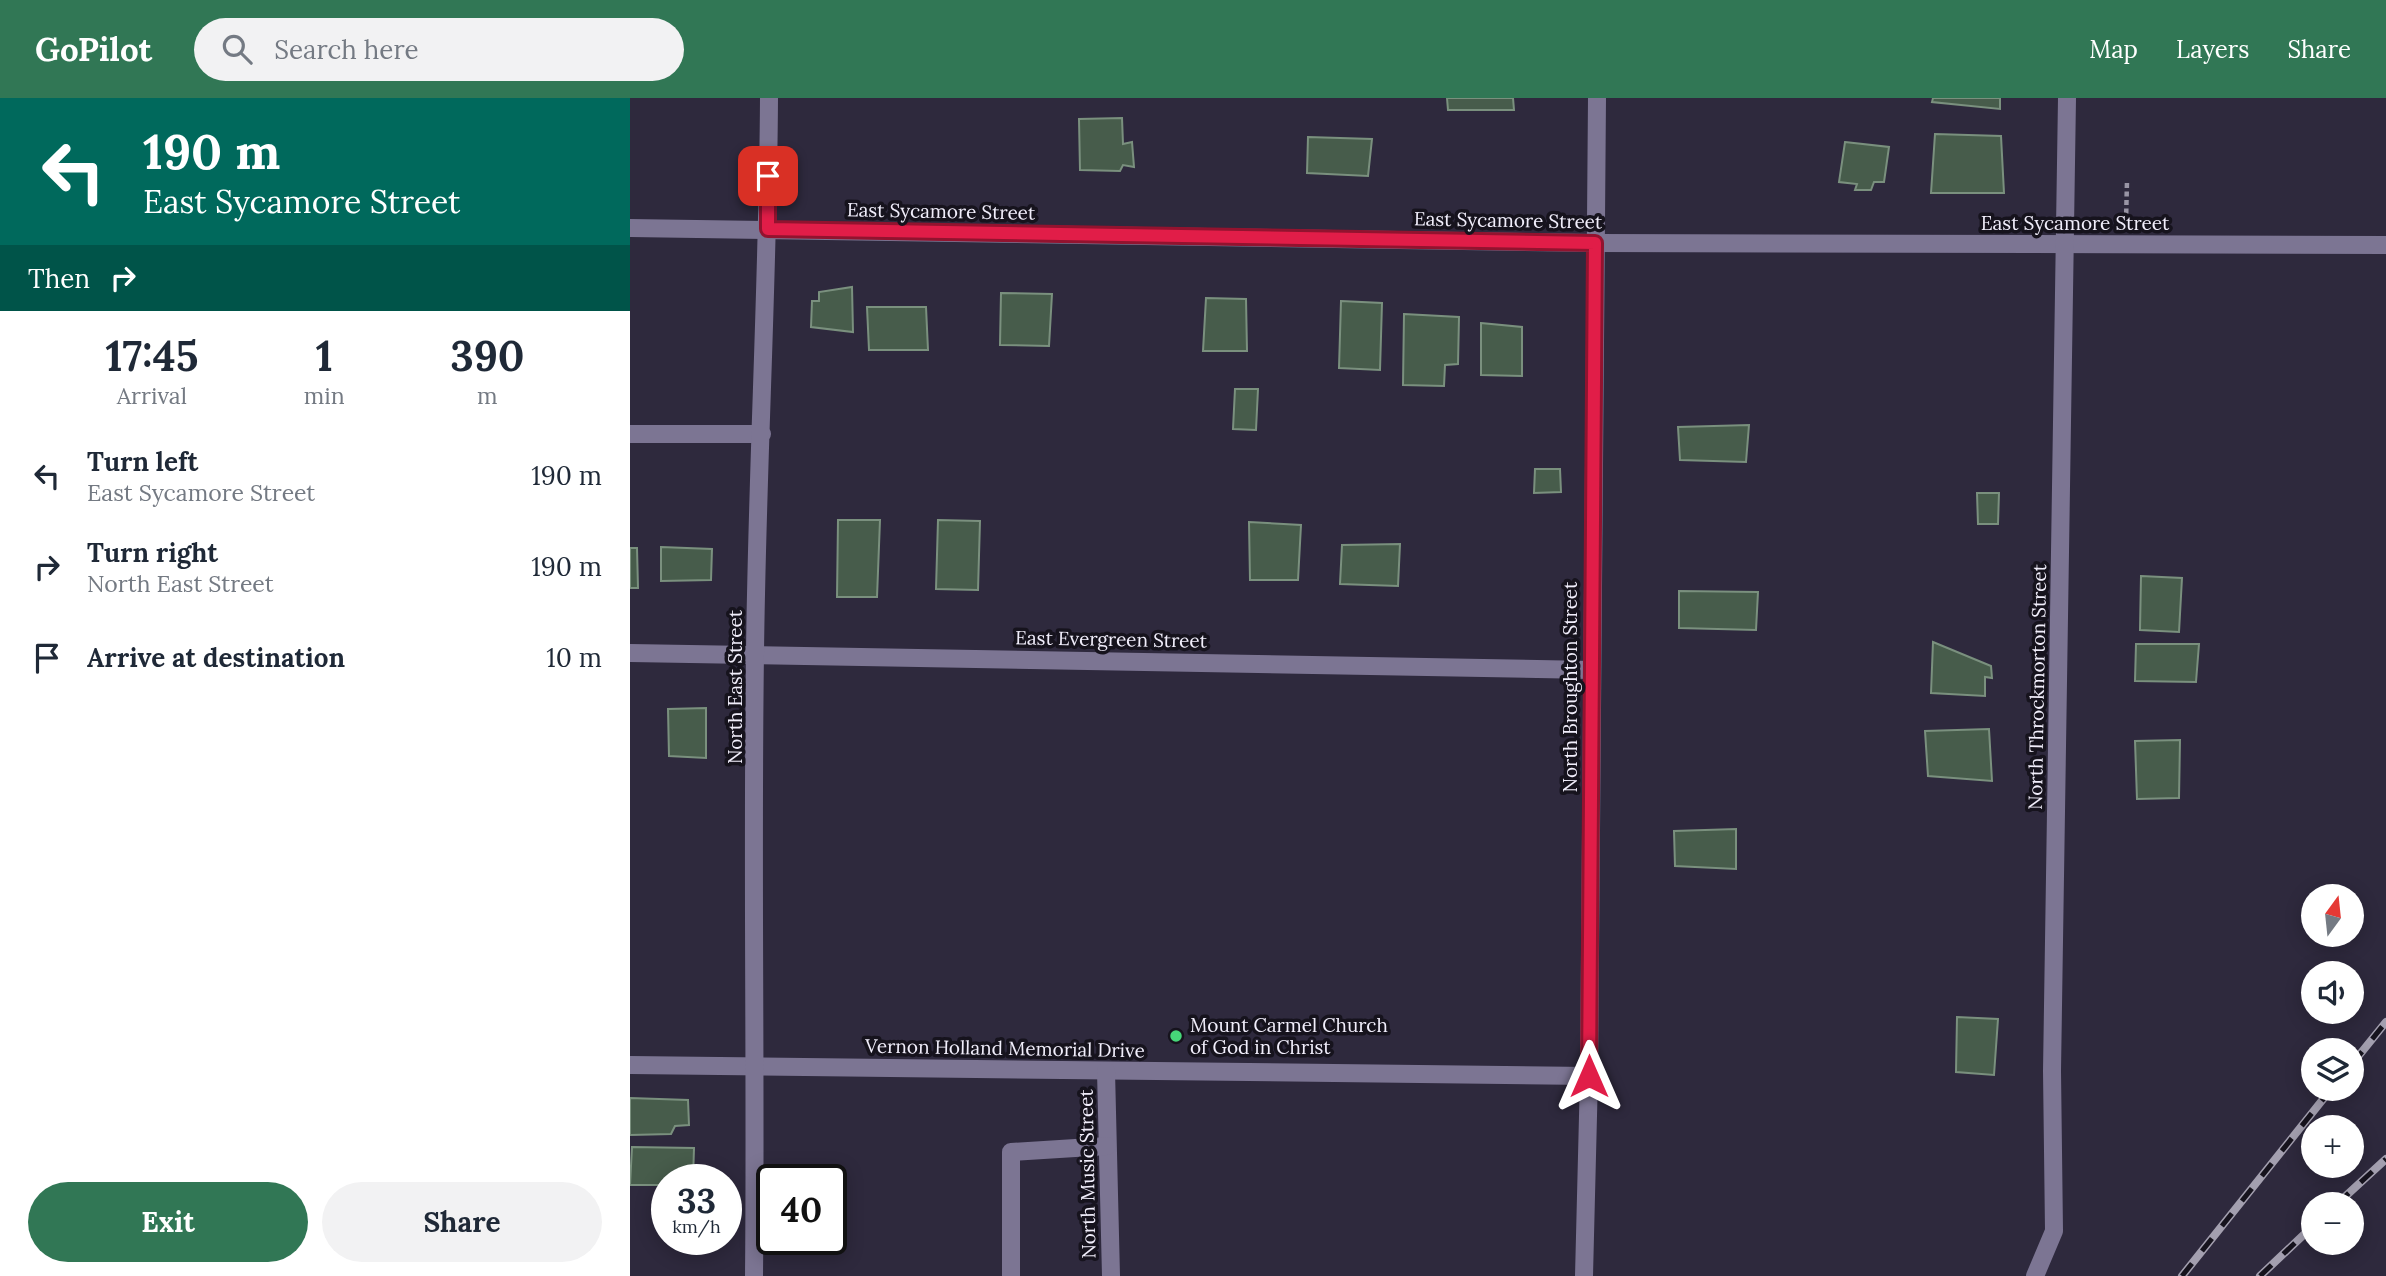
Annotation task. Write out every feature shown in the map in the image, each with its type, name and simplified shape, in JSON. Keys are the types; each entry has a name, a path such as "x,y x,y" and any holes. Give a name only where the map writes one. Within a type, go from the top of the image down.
{"street":[{"name":"North East Street","path":"754,1276 755,654 768,229 769,98"},
{"name":"North Broughton Street","path":"1584,1276 1589,1076 1597,98"},
{"name":"North Throckmorton Street","path":"2036,1275 2054,1231 2052,1071 2067,98"},
{"name":"East Sycamore Street","path":"630,228 1595,243 2386,245"},
{"path":"630,433 762,434"},
{"name":"East Evergreen Street","path":"630,653 1591,670"},
{"name":"Vernon Holland Memorial Drive","path":"630,1065 1589,1076"},
{"name":"North Music Street","path":"1106,1071 1111,1276"},
{"path":"1011,1276 1012,1153 1107,1146"}],"path":[{"path":"2125,244 2127,181"}],"building":[{"path":"1447,98 1513,98 1514,110 1448,110"},
{"path":"1933,98 2000,98 2000,109 1932,102"},
{"path":"1122,118 1123,144 1132,142 1134,167 1123,165 1120,171 1080,170 1079,119"},
{"path":"1935,134 2001,136 2004,193 1931,193"},
{"path":"1308,137 1372,139 1368,176 1307,173"},
{"path":"1845,142 1889,147 1884,182 1874,182 1871,190 1855,190 1857,184 1839,182"},
{"path":"852,287 853,332 811,327 812,301 819,301 819,292"},
{"path":"1001,293 1052,294 1049,346 1000,345"},
{"path":"1206,298 1246,299 1247,351 1203,351"},
{"path":"1341,301 1382,303 1380,370 1339,368"},
{"path":"867,307 926,307 928,350 869,350"},
{"path":"1404,314 1459,317 1458,364 1445,365 1444,386 1403,385"},
{"path":"1481,323 1522,327 1522,376 1481,375"},
{"path":"1235,389 1258,389 1256,430 1233,429"},
{"path":"1749,425 1746,462 1680,460 1678,427"},
{"path":"1535,469 1560,469 1561,492 1534,493"},
{"path":"1977,493 1999,493 1998,524 1978,524"},
{"path":"838,520 880,520 877,597 837,597"},
{"path":"938,520 980,521 978,590 936,589"},
{"path":"1249,522 1301,525 1298,580 1250,580"},
{"path":"1400,544 1398,586 1340,584 1342,545"},
{"path":"661,547 712,549 711,580 661,581"},
{"path":"630,548 637,548 638,588 630,588"},
{"path":"2141,576 2182,578 2179,632 2140,630"},
{"path":"1679,591 1758,592 1756,630 1679,628"},
{"path":"1933,642 1991,666 1992,678 1985,677 1985,696 1931,693"},
{"path":"2136,644 2199,644 2196,682 2135,681"},
{"path":"706,708 706,758 669,756 668,709"},
{"path":"1989,729 1992,781 1928,776 1925,731"},
{"path":"2180,740 2179,798 2137,799 2135,741"},
{"path":"1736,829 1736,869 1675,866 1674,831"},
{"path":"1957,1017 1998,1019 1994,1075 1956,1072"},
{"path":"630,1098 688,1100 689,1125 675,1126 671,1134 630,1135"},
{"path":"632,1147 694,1148 694,1164 651,1164 651,1185 630,1185"}],"railway":[{"path":"2364,1049 2386,1022"},
{"path":"2182,1276 2322,1101"},
{"path":"2350,1192 2386,1159"},
{"path":"2260,1276 2301,1237"}],"place":[{"name":"Mount Carmel Church of God in Christ","path":"1176,1036"}],"route":[{"path":"768,176 768,229 1595,243 1589,1076"}]}
